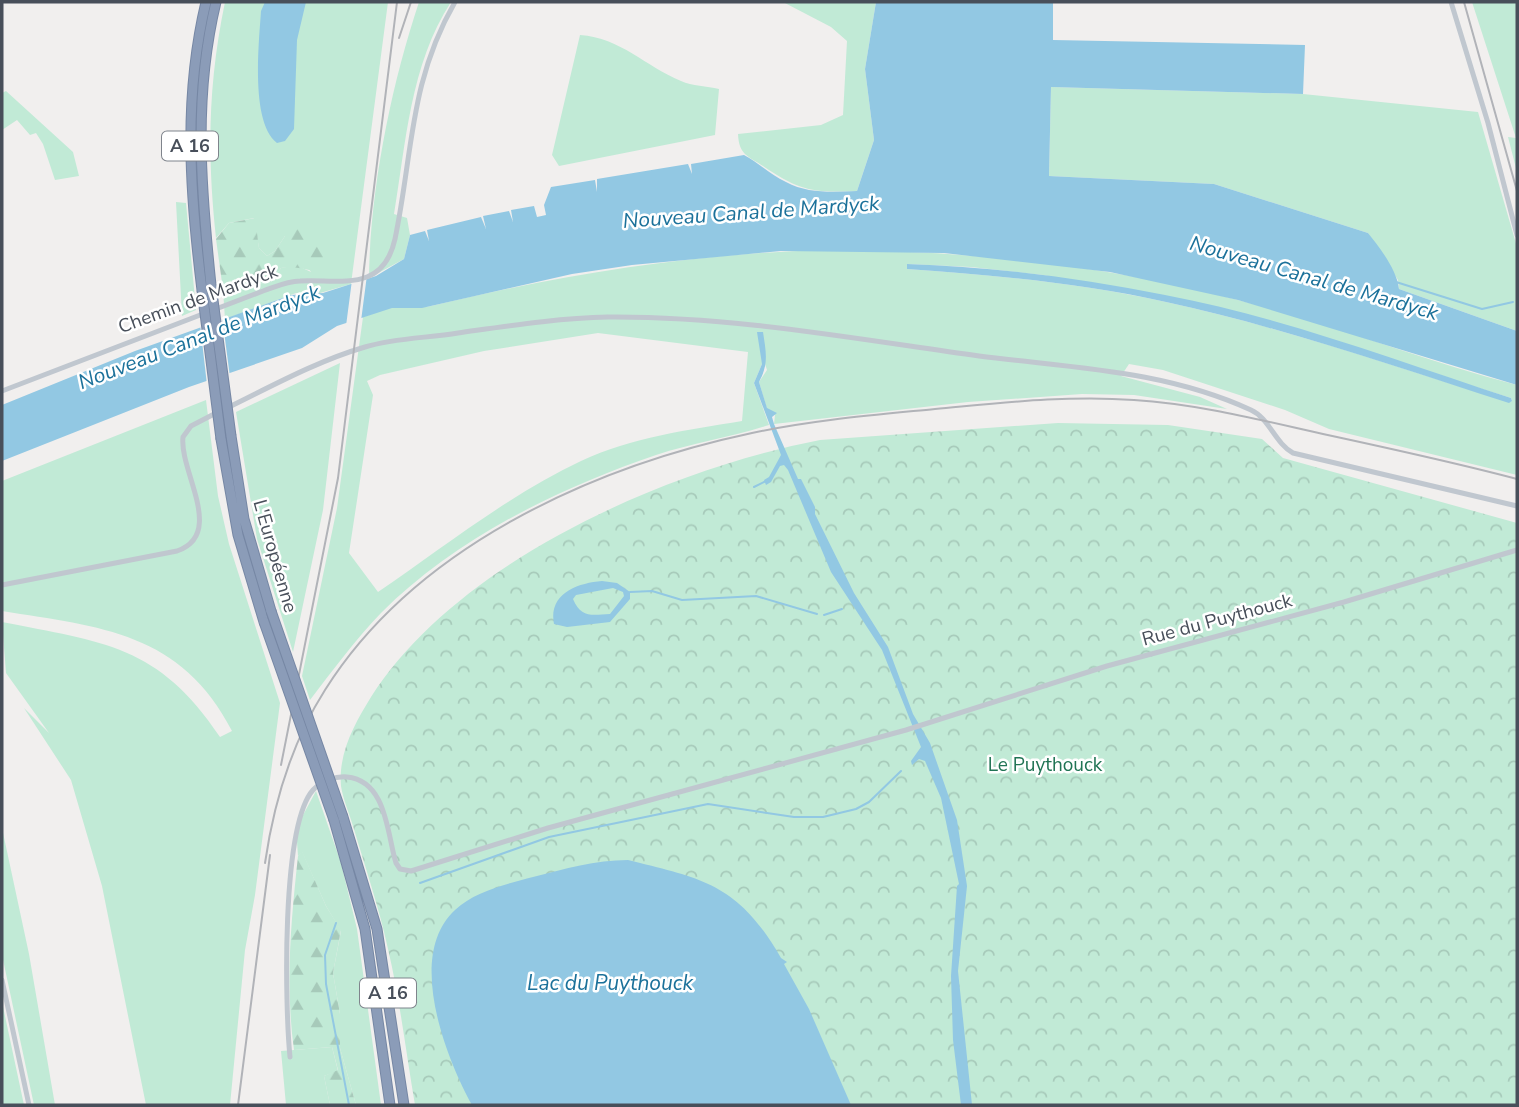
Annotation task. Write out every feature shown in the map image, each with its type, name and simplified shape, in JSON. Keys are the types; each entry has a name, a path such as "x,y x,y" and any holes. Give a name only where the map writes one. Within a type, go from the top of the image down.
{"highway":[{"name":"L'Européenne","path":"206,2 193,74 190,140 192,204 207,288 236,529 264,622 377,929 404,1105"},
{"name":"L'Européenne","path":"207,288 200,132 205,58 216,2"},
{"name":"L'Européenne","path":"226,438 244,519 271,611 338,818 366,936 390,1105"}],"street":[{"name":"Chemin de Mardyck","path":"2,390 263,290 298,281 340,283 373,273 392,252 419,91 438,36 455,2"},
{"path":"1451,2 1488,122 1517,234"},
{"path":"2,585 185,548 196,537 200,522 183,446 186,432 198,422 288,379 372,345 528,323 598,318 757,326 1144,375 1254,411 1281,445 1296,455 1517,506"},
{"name":"Rue du Puythouck","path":"290,1057 285,975 296,842 307,803 316,787 335,777 357,779 374,791 382,809 397,865 402,870 411,871 574,821 924,724 1107,666 1336,605 1517,550"},
{"path":"2,980 29,1105"}],"green space":[{"path":"225,2 388,2 351,284 320,293 296,293 225,319 223,290 271,282 281,268 296,265 311,272 285,236 275,251 267,256 259,248 254,218 229,223 216,238 210,148 212,91"},
{"path":"419,2 451,2 426,52 406,132 394,214 407,218 410,235 404,259 369,278 373,210 384,138"},
{"path":"783,2 876,2 865,69 874,140 857,191 807,189 787,181 749,157 740,146 738,134 821,125 843,115 847,41 831,27"},
{"path":"1472,2 1517,2 1517,172 1508,137 1516,138"},
{"path":"580,35 608,41 681,81 719,89 715,135 559,166 552,155"},
{"path":"1051,87 1303,94 1478,112 1517,247 1517,331 1399,289 1398,280 1368,233 1214,184 1049,176"},
{"path":"6,91 73,152 79,176 55,180 43,144 36,133 30,135 17,120 2,130 2,93"},
{"path":"176,202 186,203 196,310 182,316"},
{"path":"255,218 259,248 267,256 275,251 285,236 301,227 322,235 327,272 281,268 271,282 223,290 216,239 229,223"},
{"path":"822,250 927,253 1084,268 1187,288 1308,320 1517,385 1517,475 1329,429 1285,410 1163,370 1129,364 1121,376 1200,397 1227,409 1134,395 1082,394 968,402 774,424 775,415 767,409 759,382 767,370 762,355 762,364 754,383 769,425 656,455 619,468 545,500 475,539 410,586 381,613 310,700 302,676 337,508 363,317 394,307 426,307 625,268 772,252","holes":["907,264 971,267 1043,275 1229,310 1511,398 1512,401 1296,335 1166,302 1037,281 907,269","598,333 748,352 742,421 640,440 581,461 528,489 378,592 349,553 373,395 367,381 380,375 484,351"]},
{"path":"340,363 323,510 293,652 257,539 236,412"},
{"path":"206,400 218,496 229,544 280,703 255,895 245,950 230,1105 146,1105 102,886 71,780 24,708 49,733 6,673 2,622 70,635 126,652 151,665 174,683 197,706 220,737 232,731 212,698 188,673 163,654 135,640 105,630 2,611 2,481"},
{"name":"Le Puythouck","path":"1058,423 1168,425 1262,439 1283,458 1517,523 1517,1105 415,1105 388,949 341,786 345,750 359,717 409,648 456,604 511,564 570,529 633,499 697,474 760,454 820,440"},
{"path":"316,791 341,863 357,929 381,1105 356,1105 340,1048 340,1014 333,973 341,931 326,906 302,852 298,856 296,828"},
{"path":"2,828 29,954 55,1105 34,1105 2,955"},
{"path":"302,851 326,906 341,930 333,973 340,1014 340,1048 356,1105 330,1105 324,1076 338,1070 332,1047 294,1050 290,953 298,856"},
{"path":"2,1002 24,1105 2,1105"},
{"path":"332,1047 338,1071 324,1076 330,1105 286,1105 281,1051"}],"water":[{"path":"265,2 306,2 297,40 294,129 285,141 277,143 268,133 263,118 258,81 261,11"},
{"name":"Nouveau Canal de Mardyck","path":"876,2 1053,2 1053,40 1305,45 1303,94 1051,87 1049,176 1214,184 1368,233 1383,252 1399,289 1517,331 1517,385 1238,300 1110,272 944,253 781,251 632,265 572,274 422,308 392,308 337,326 302,348 189,387 2,461 2,405 135,351 291,295 323,293 376,276 404,259 410,235 425,231 429,241 427,230 481,217 486,229 483,216 509,211 513,222 511,210 534,206 537,217 546,215 544,205 551,187 595,180 597,192 597,179 688,164 692,174 691,164 744,155 775,176 803,189 857,191 874,140 865,69"},
{"path":"907,264 1069,279 1209,304 1339,341 1511,398 1512,401 1509,403 1296,335 1166,302 1037,281 907,269"},
{"path":"757,332 763,332 765,346 765,364 759,382 767,408 777,413 772,417 774,424 798,479 801,479 815,507 815,514 854,593 888,647 913,714 930,743 957,820 967,886 958,971 972,1105 961,1105 953,1040 951,976 959,884 941,798 925,761 919,759 912,765 911,761 921,747 882,650 831,572 788,470 784,465 780,466 771,482 766,485 764,480 769,477 781,455 754,383 762,364"},
{"path":"602,581 617,583 630,592 630,599 610,622 567,627 554,624 555,605 566,592 583,584","holes":["613,588 623,592 624,596 610,614 592,615 583,612 573,599 576,595"]},
{"name":"Lac du Puythouck","path":"628,860 699,880 718,889 750,915 781,958 787,962 784,964 809,1009 851,1105 472,1105 451,1060 435,1006 433,953 441,929 463,903 492,889 580,866"}],"pier":[{"path":"367,275 361,321 346,326 352,280"},
{"path":"222,316 230,377 207,385 200,324"}],"waterway":[{"name":"Nouveau Canal de Mardyck","path":"1396,282 1482,309 1513,302"},
{"path":"754,487 766,481"},
{"path":"630,592 652,591 682,600 756,596 817,614"},
{"path":"824,615 842,609"},
{"path":"420,883 549,837 708,804 794,817 823,817 856,809 869,802 901,771"},
{"path":"336,923 325,955 326,984 349,1105"}],"railway":[{"path":"281,765 338,478 397,2"},
{"path":"399,38 411,2"},
{"path":"1464,2 1517,191"},
{"path":"265,863 279,795 294,751 313,710 363,639 407,594 457,555 512,521 570,492 630,467 691,448 775,428 843,418 1009,402 1109,399 1158,402 1229,413 1517,479"},
{"path":"238,1105 270,855"}]}
